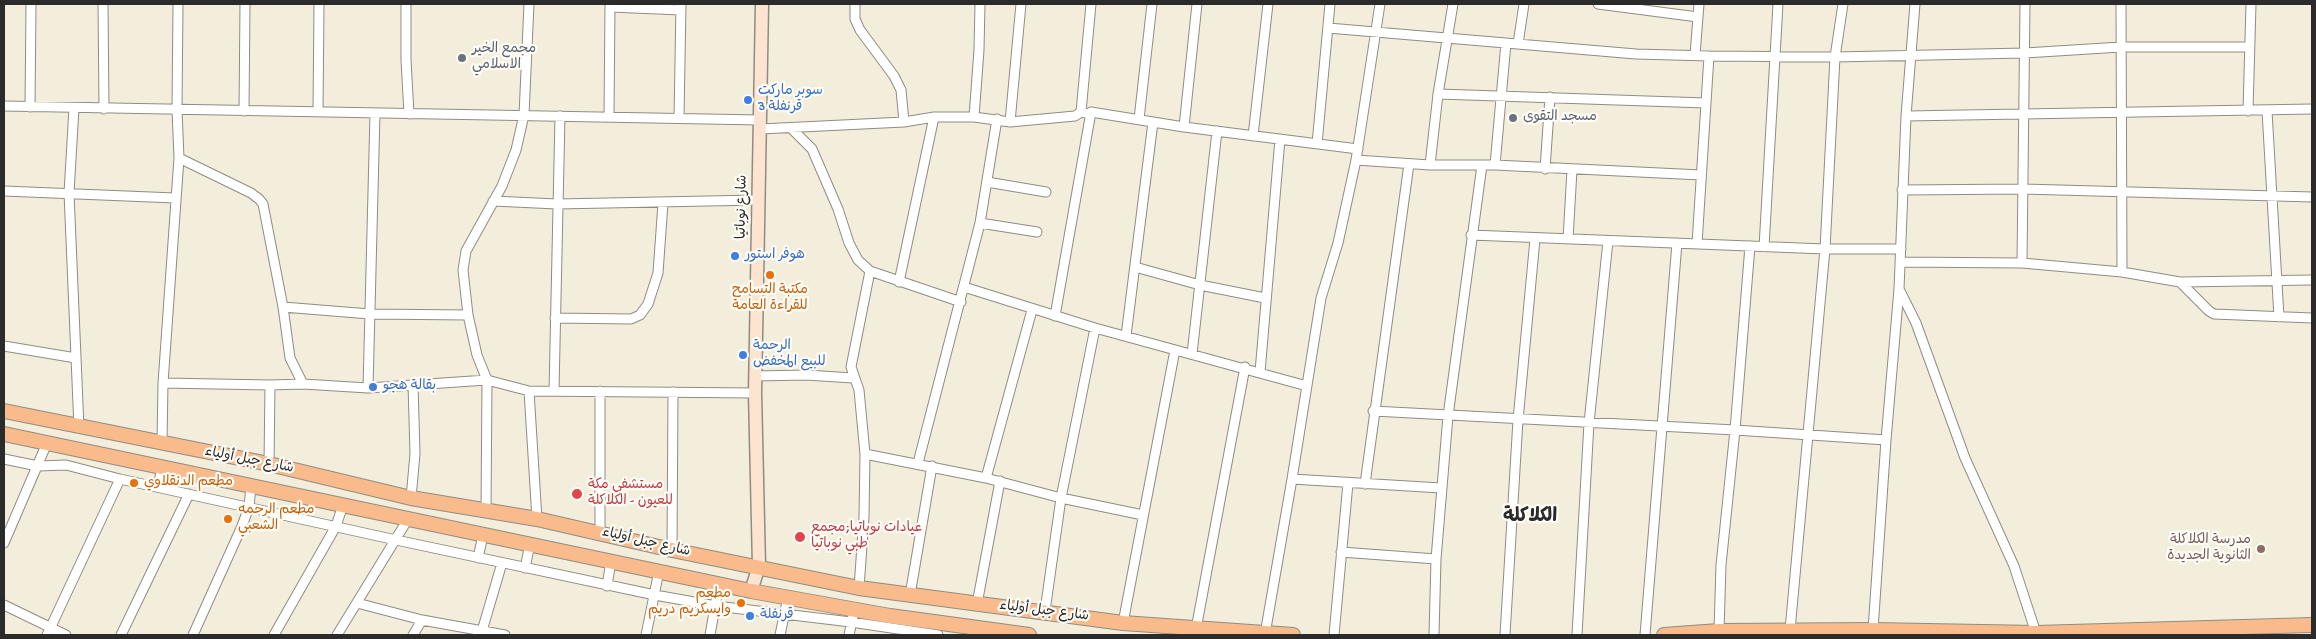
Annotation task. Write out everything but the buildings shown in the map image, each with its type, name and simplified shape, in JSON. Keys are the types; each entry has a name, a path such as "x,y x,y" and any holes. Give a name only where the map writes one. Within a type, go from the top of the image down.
{"main road":[{"name":"شارع جبل أولياء","path":"4,411 79,428 269,464 411,498 486,512 538,519 672,550 759,566 859,588 1123,623 1294,635"},
{"name":"شارع جبل أولياء","path":"4,434 659,572 788,597 853,616 926,630 1029,635"},
{"path":"1664,635 1719,631 1790,630 2036,633 2312,625"}],"street":[{"path":"30,107 31,4"},
{"path":"103,4 104,109"},
{"path":"162,444 175,198 180,158 177,110 178,4"},
{"path":"244,111 245,4"},
{"path":"318,112 319,4"},
{"path":"406,4 406,60 409,114"},
{"path":"486,512 487,380 478,355 468,315 464,284 464,261 466,250 508,172 516,150 524,116 529,4"},
{"name":"شارع نوباتيا","path":"751,590 759,566 755,394 762,4"},
{"path":"854,4 855,19 860,30 894,76 901,90 904,122"},
{"path":"974,117 980,4"},
{"path":"1010,122 1021,4"},
{"path":"1055,316 1085,113 1091,4"},
{"path":"1139,120 1152,4"},
{"path":"1184,127 1197,4"},
{"path":"1253,136 1268,4"},
{"path":"1317,144 1330,4"},
{"path":"1265,634 1321,298 1338,243 1356,160 1380,4"},
{"path":"1430,165 1438,94 1453,4"},
{"path":"1518,44 1524,4"},
{"path":"1598,4 1698,17"},
{"path":"1695,55 1700,4"},
{"path":"1764,247 1778,4"},
{"path":"1790,630 1825,249 1835,57 1843,4"},
{"path":"1873,630 1899,289 1902,190 1914,4"},
{"path":"2022,263 2025,4"},
{"path":"2122,4 2122,272"},
{"path":"2248,111 2251,4"},
{"path":"608,116 610,5 681,7 679,118"},
{"path":"1328,28 1636,54 1709,56 1835,57 2025,53 2121,47 2249,46"},
{"path":"1495,165 1506,43"},
{"path":"1697,244 1709,56"},
{"path":"1438,94 1706,103"},
{"path":"1546,169 1550,97"},
{"path":"4,106 608,116 679,118 791,128 904,122 934,117 974,117 1010,122 1075,116 1092,112 1184,127 1358,149"},
{"path":"74,108 69,194 79,428"},
{"path":"1906,116 2024,116 2312,109"},
{"path":"2267,111 2279,317"},
{"path":"368,388 375,113"},
{"path":"554,391 554,318 560,116"},
{"path":"899,282 934,117"},
{"path":"918,463 980,223 997,119"},
{"path":"1126,336 1153,122"},
{"path":"791,128 812,149 838,209 849,243 858,260 870,271 961,302"},
{"path":"1192,354 1217,131"},
{"path":"1260,372 1280,139"},
{"path":"180,158 259,199 266,218 283,307 290,358 302,384"},
{"path":"1356,160 1430,165 1495,165 1546,169 1701,175"},
{"path":"1365,484 1408,164"},
{"path":"1434,635 1436,559 1448,416 1471,235 1482,165"},
{"path":"1568,239 1572,170"},
{"path":"988,182 1046,192"},
{"path":"1902,190 2023,189 2121,191 2272,198 2312,197"},
{"path":"4,191 175,198"},
{"path":"493,201 557,204 758,200"},
{"path":"554,318 631,319 640,315 648,304 658,273 663,203"},
{"path":"980,223 1037,232"},
{"path":"1471,235 1825,249 1901,249"},
{"path":"1505,635 1518,420 1535,238"},
{"path":"1577,635 1589,423 1608,240"},
{"path":"1645,635 1678,243"},
{"path":"1719,631 1721,565 1736,430 1750,246"},
{"path":"1900,262 2022,263 2122,272 2180,282 2312,280"},
{"path":"1135,267 1200,285 1265,298"},
{"path":"859,588 864,517 864,454 859,390 853,378 851,362 870,271"},
{"path":"2180,282 2214,314 2312,318"},
{"path":"964,287 1094,328 1307,386"},
{"path":"1899,289 1919,332 1965,458 2014,566 2036,633"},
{"path":"283,307 370,314 468,315"},
{"path":"986,478 1032,310"},
{"path":"1045,612 1061,498 1094,328"},
{"path":"4,346 76,358"},
{"path":"1123,623 1174,350"},
{"path":"1196,629 1245,368"},
{"path":"756,376 794,375 853,378"},
{"path":"164,383 270,386 302,384 368,388 487,380 529,391 755,394"},
{"path":"411,498 415,454 413,384"},
{"path":"269,464 270,386"},
{"path":"529,391 538,519"},
{"path":"600,391 600,532"},
{"path":"672,550 673,392"},
{"path":"1374,412 1736,430 1886,440"},
{"path":"4,543 47,443"},
{"path":"864,454 932,466 1000,481 1061,498 1143,515"},
{"path":"4,459 38,466 59,464 502,564 655,595 716,606 784,614 853,616 848,635"},
{"path":"910,595 932,466"},
{"path":"158,487 162,467"},
{"path":"49,631 120,479"},
{"path":"1292,479 1441,488"},
{"path":"977,604 1000,481"},
{"path":"1334,635 1348,483"},
{"path":"193,635 249,507 251,486"},
{"path":"121,635 189,494"},
{"path":"274,635 336,526 343,505"},
{"path":"337,635 408,519"},
{"path":"478,558 483,535"},
{"path":"525,568 530,544"},
{"path":"1342,552 1436,559"},
{"path":"607,586 611,561"},
{"path":"482,631 502,564"},
{"path":"646,635 659,572"},
{"path":"710,635 719,584"},
{"path":"780,635 788,597"},
{"path":"357,603 422,620 505,635"},
{"path":"4,605 49,631 66,635"},
{"path":"413,635 422,620"},
{"path":"926,630 938,635"}],"place":[{"name":"مجمع الخير الاسلامي","path":"462,58"},
{"name":"سوبر ماركت قرنفلة 3","path":"748,100"},
{"name":"مسجد التقوى","path":"1513,118"},
{"name":"هوفر استور","path":"735,256"},
{"name":"مكتبة التسامح للقراءة العامة","path":"770,275"},
{"name":"الرحمة للبيع المخفض","path":"743,355"},
{"name":"بقالة هجو","path":"373,387"},
{"name":"مطعم الدنقلاوي","path":"134,483"},
{"name":"مستشفى مكة للعيون - الكلاكلة","path":"577,494"},
{"name":"مطعم الرحمه الشعبي","path":"228,519"},
{"name":"عيادات نوباتيا;مجمع طبي نوباتيا","path":"800,537"},
{"name":"مدرسة الكلاكلة الثانوية الجديدة","path":"2261,549"},
{"name":"مطعم وايسكريم دريم","path":"741,603"},
{"name":"قرنفلة","path":"750,616"}],"district":[{"name":"الكلاكلة","path":"1530,518"}]}
